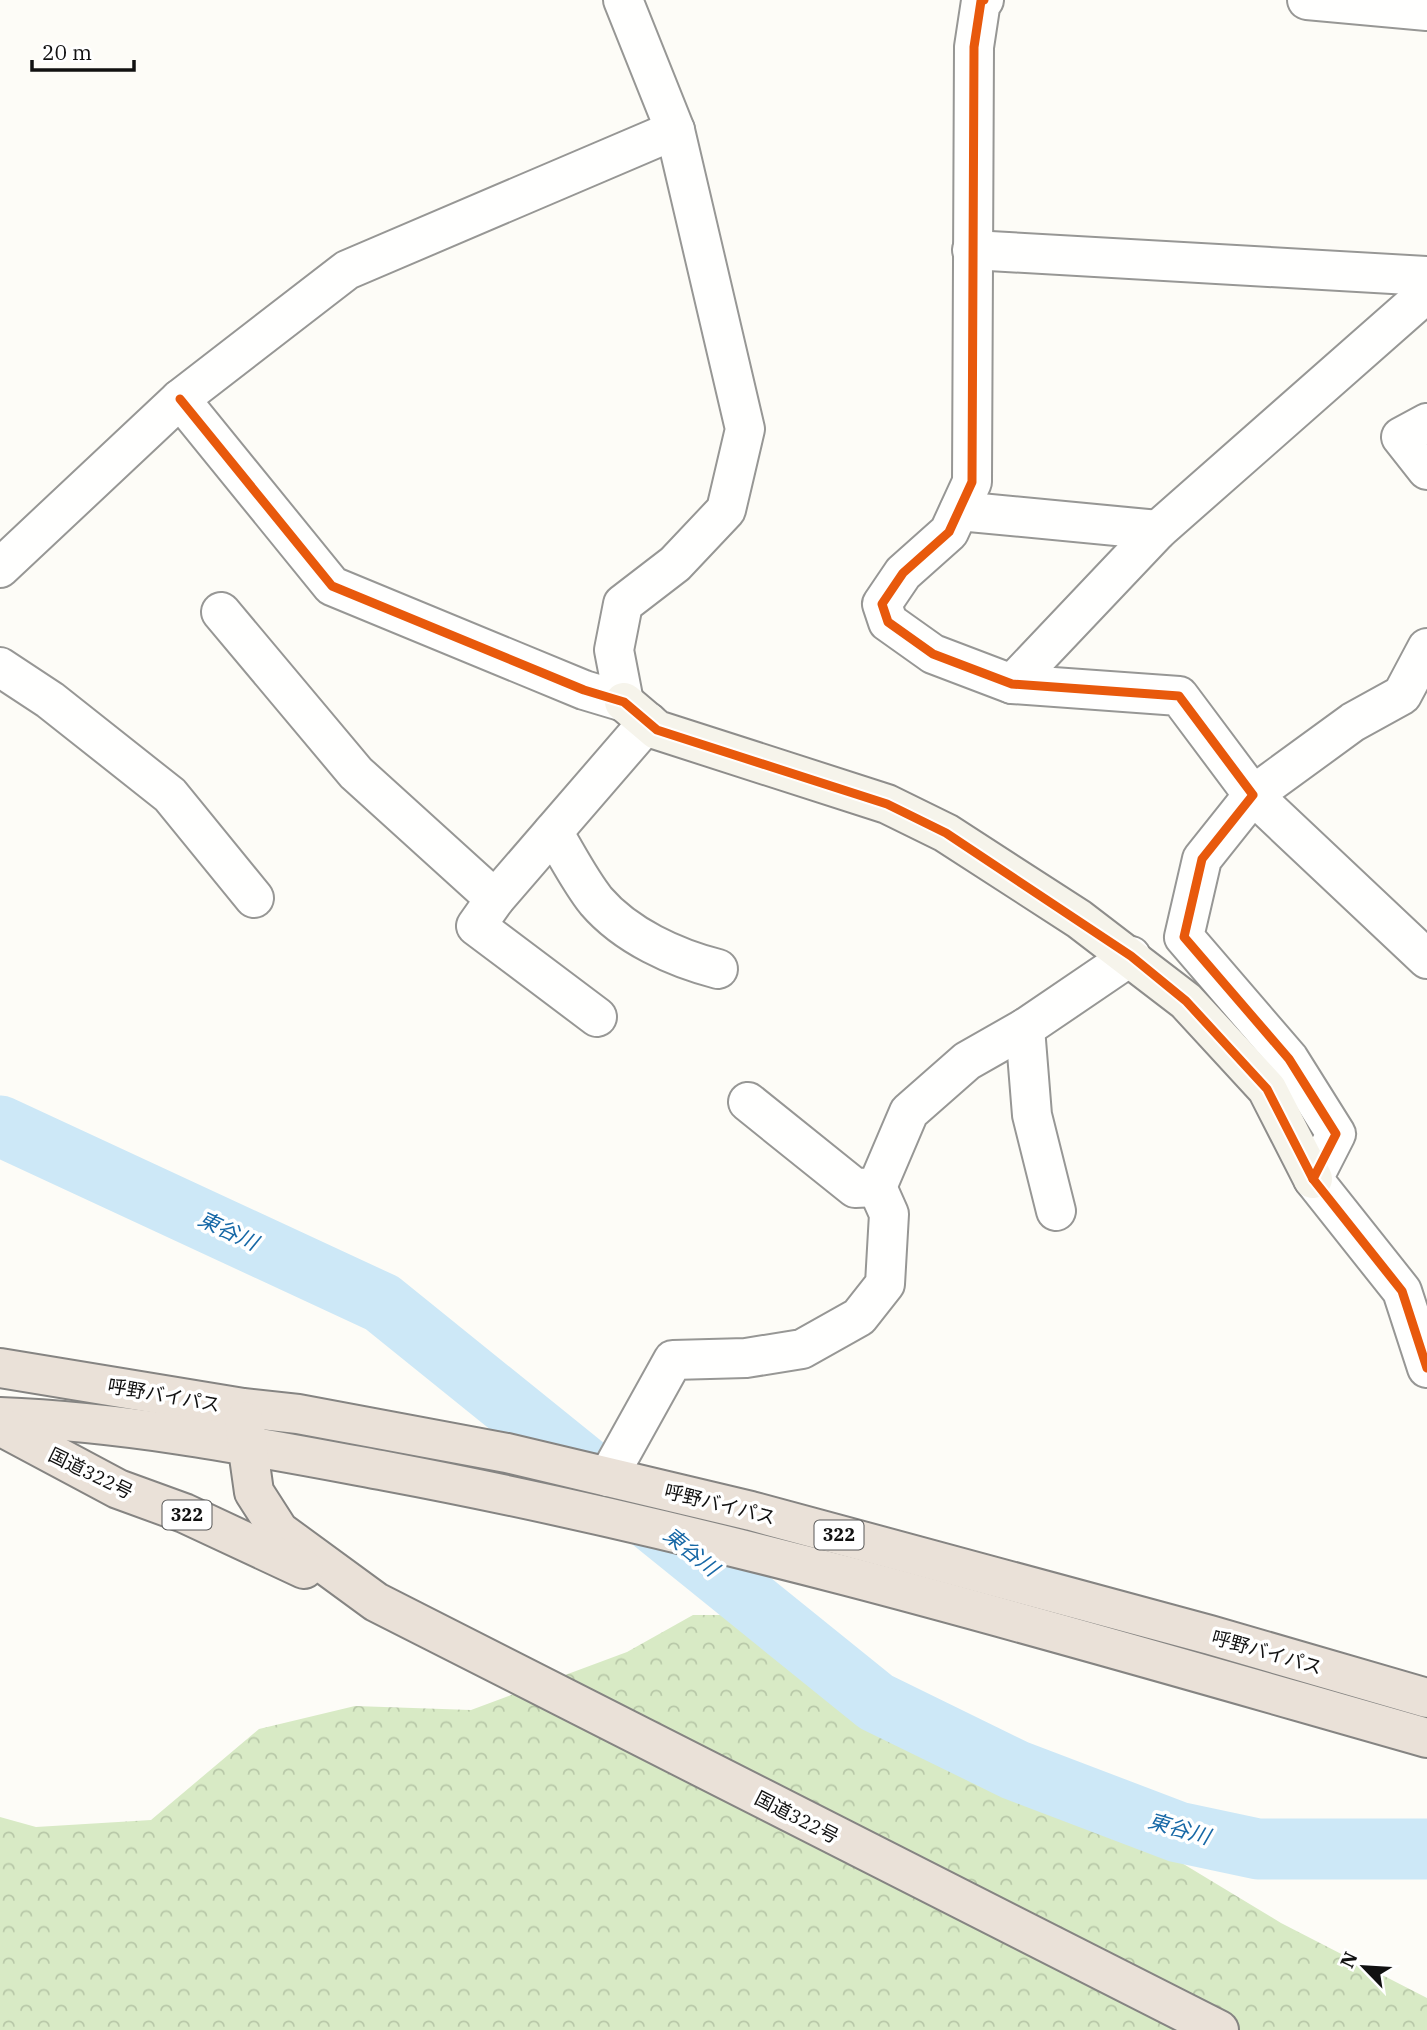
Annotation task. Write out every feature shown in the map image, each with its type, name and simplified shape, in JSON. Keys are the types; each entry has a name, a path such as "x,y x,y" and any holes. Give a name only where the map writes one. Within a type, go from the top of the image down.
{"highway":[{"name":"呼野バイパス","path":"0,1368 243,1409 298,1414 507,1453 751,1511 1196,1631 1427,1698"},
{"name":"国道322号","path":"243,1409 254,1492 279,1531 376,1602"},
{"name":"呼野バイパス","path":"0,1417 85,1420 248,1446 521,1497 785,1559 1427,1738"},
{"name":"国道322号","path":"0,1426 118,1489 184,1513 376,1602 1219,2030"}],"street":[{"path":"624,0 675,130 745,429 726,510 675,564 623,604 614,650 636,712"},
{"path":"984,0 981,1 974,47 972,482 949,532 903,573 881,604 888,622 933,654 1012,684 1179,696 1252,795 1427,958"},
{"path":"1307,0 1427,11"},
{"path":"0,568 180,399 347,270 675,130"},
{"path":"972,250 1427,275"},
{"path":"1012,684 1158,530 1427,293"},
{"path":"180,399 332,586 636,712 657,730 887,804 946,834 1131,956 1186,1000 1267,1089 1313,1179 1402,1291 1427,1368"},
{"path":"1427,424 1401,437 1427,470"},
{"path":"959,511 1158,530"},
{"path":"221,612 356,773 495,899"},
{"path":"1313,1179 1336,1134 1289,1059 1184,937 1202,859 1252,795 1353,722 1402,695 1427,648"},
{"path":"0,667 50,700 170,795 254,898"},
{"path":"597,1017 476,926 495,899 554,832 636,712"},
{"path":"554,832 597,902 645,941 684,960 718,969"},
{"path":"608,1477 673,1360 746,1358 802,1349 859,1317 885,1284 889,1214 877,1187 909,1112 967,1061 1025,1028 1131,956"},
{"path":"1025,1028 1032,1115 1056,1211"},
{"path":"748,1101 855,1188 877,1187"}],"green space":[{"path":"693,1615 746,1615 959,1713 1104,1816 1281,1923 1427,1998 1427,2030 0,2030 0,1817 36,1827 151,1820 259,1729 355,1706 471,1710 627,1652"}],"waterway":[{"name":"東谷川","path":"0,1126 382,1303 876,1702 1015,1770 1178,1832 1258,1849 1427,1849"}],"cycle path":[{"path":"984,0 981,1 974,47 972,482 949,532 903,573 882,604 888,622 933,654 1012,684 1179,696 1253,795 1202,859 1184,937 1289,1059 1336,1134 1313,1179"},
{"path":"180,399 332,586 584,690 624,702 657,730 887,804 946,833 1131,956 1186,1001 1267,1089 1313,1179 1402,1291 1427,1368"}]}
